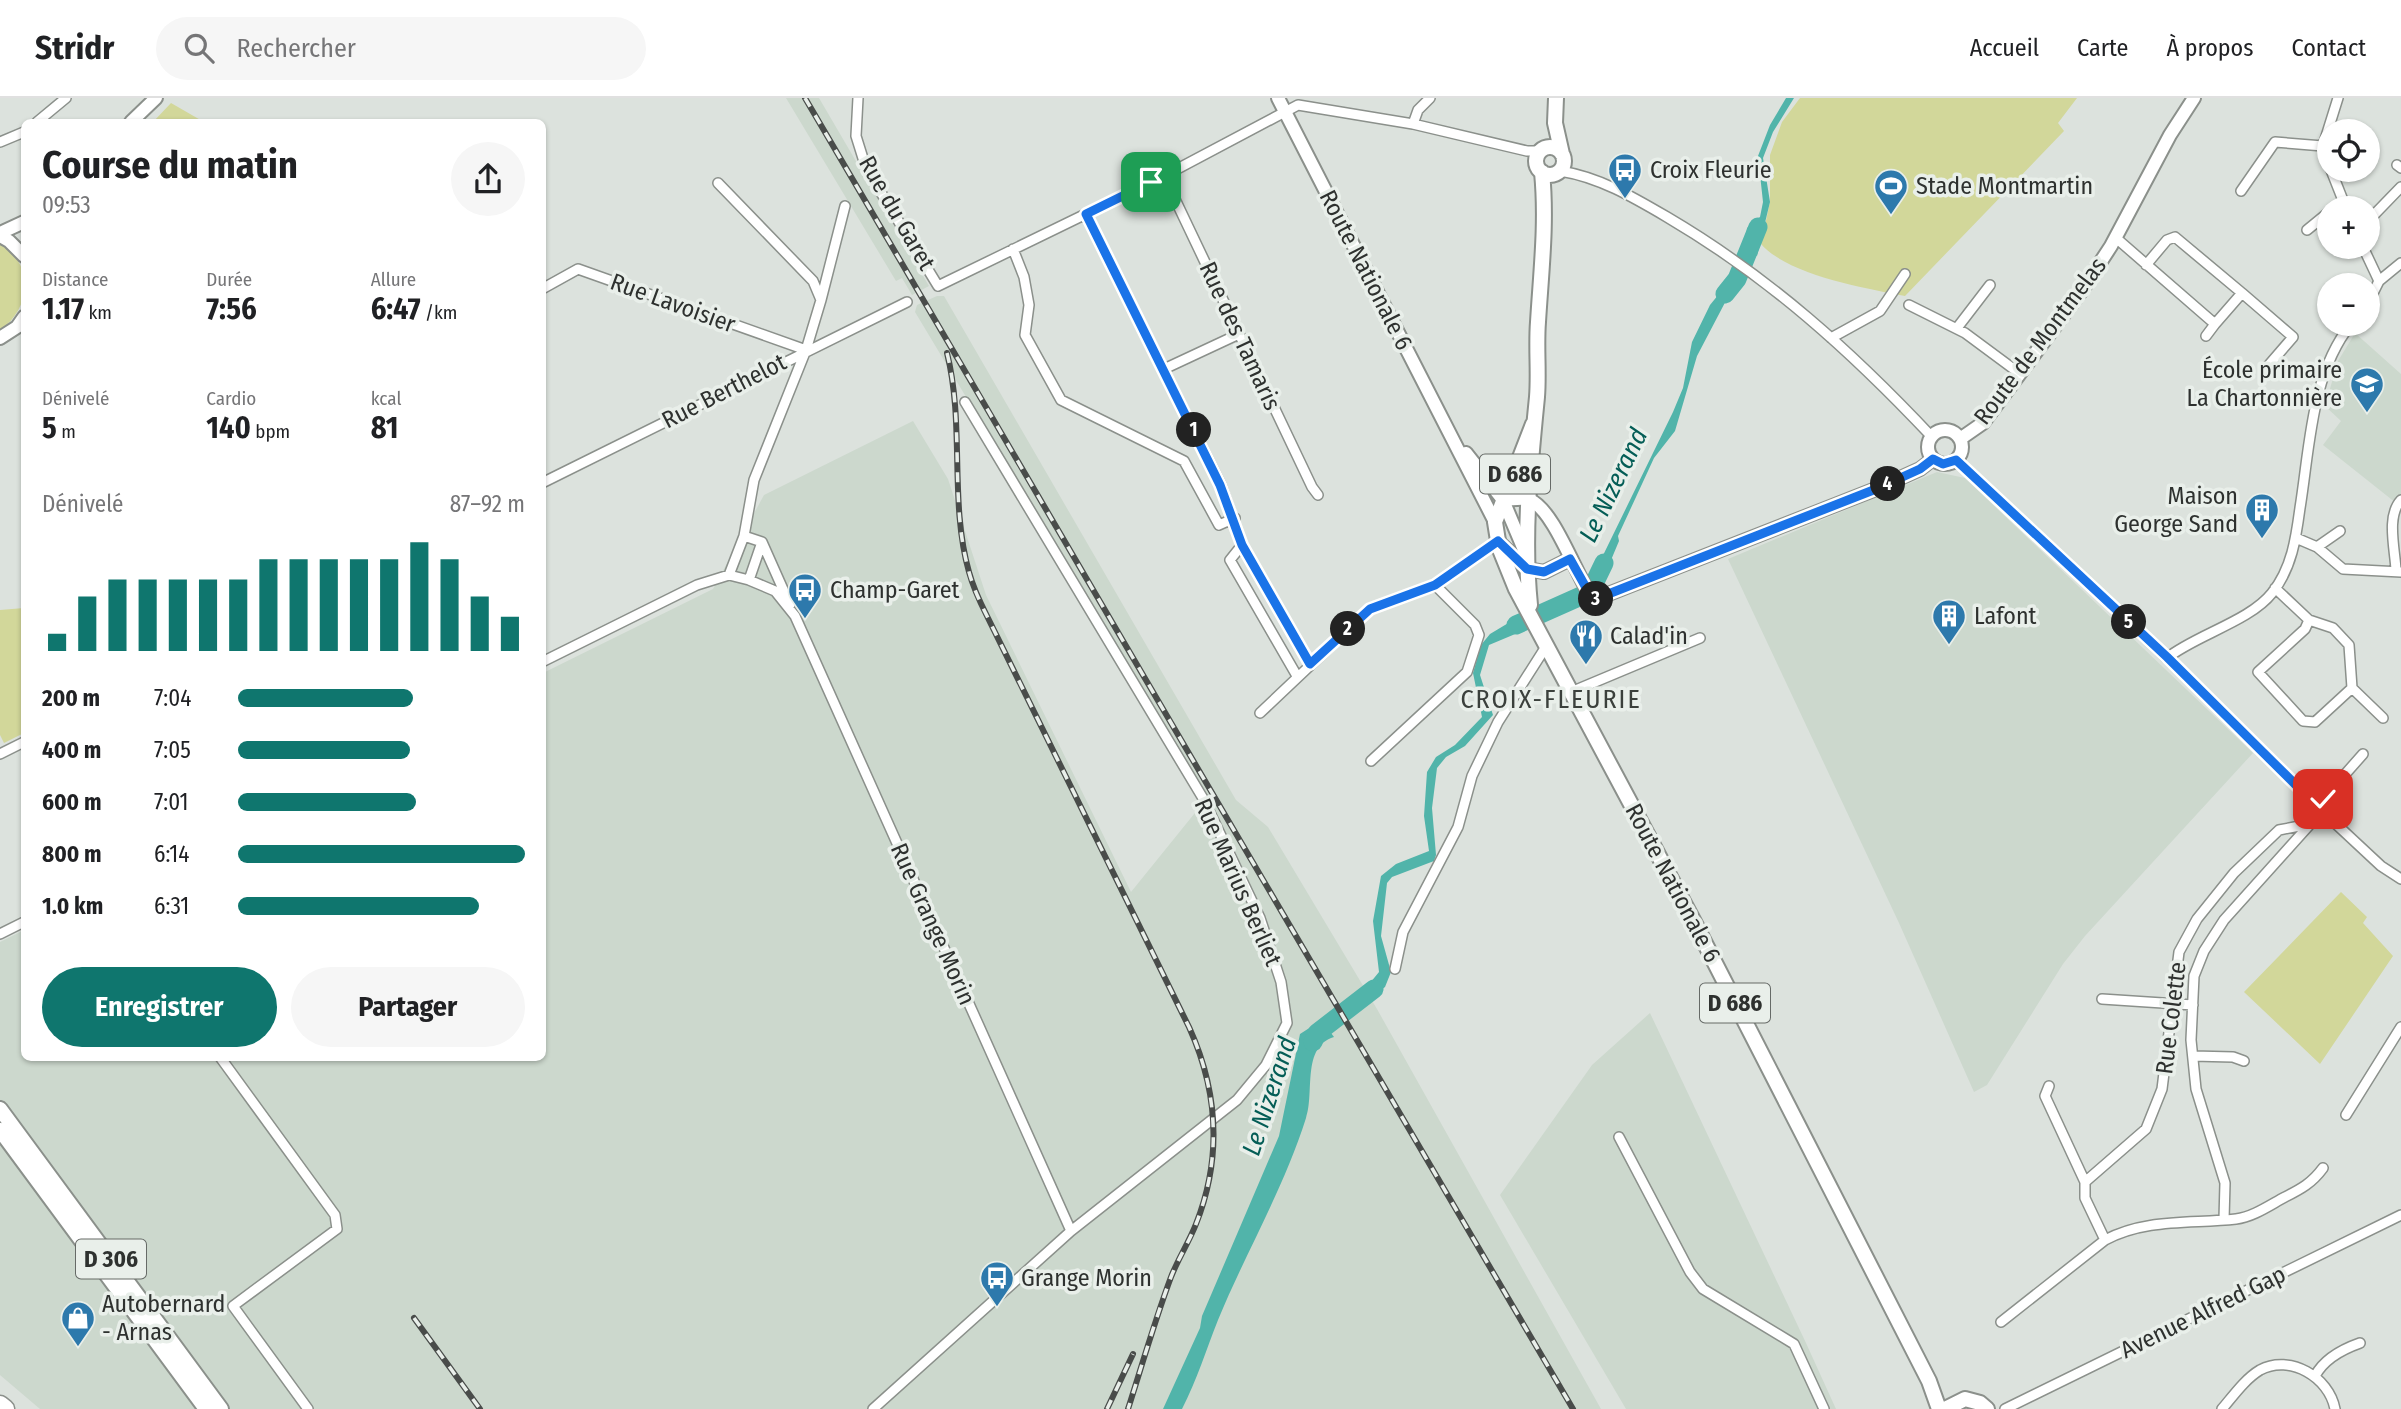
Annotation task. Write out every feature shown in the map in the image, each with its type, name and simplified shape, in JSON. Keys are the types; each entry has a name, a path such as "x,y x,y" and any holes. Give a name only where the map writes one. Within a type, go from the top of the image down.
{"highway":[{"path":"0,1405 5,1409"}],"main road":[{"path":"1527,563 1528,499 1537,396 1537,325 1548,160 1555,123 1556,98"},
{"name":"D 686","path":"1495,522 1533,424"},
{"name":"Route Nationale 6","path":"1495,522 1498,541 1516,589 1531,610 1571,692 1694,922 1929,1381 1939,1409"},
{"name":"Route Nationale 6","path":"1527,563 1531,610"},
{"name":"D 306","path":"0,1110 221,1409"},
{"name":"D 306","path":"0,1130 206,1409"},
{"name":"Route Nationale 6","path":"1929,1381 1951,1405"},
{"path":"1951,1405 1973,1400 1987,1409"}],"street":[{"path":"41,119 66,98"},
{"path":"134,119 156,98"},
{"name":"Rue du Garet","path":"858,98 856,136 866,168 938,286 1013,249"},
{"name":"D 686","path":"1278,98 1285,112"},
{"path":"1413,124 1418,110 1430,98"},
{"name":"Route de Montmelas","path":"1960,439 1983,423 2051,334 2116,238 2170,135 2194,98"},
{"path":"2331,119 2338,98"},
{"path":"1235,518 1219,525 1184,461 1061,400 1024,335 1029,305 1024,277 1013,249 1164,176 1298,105 1413,124 1548,160 1618,190 1754,272 1831,338 1932,437"},
{"name":"Route Nationale 6","path":"1285,112 1495,522"},
{"path":"0,142 21,133"},
{"path":"2241,191 2275,142 2317,146"},
{"name":"Rue des Tamaris","path":"1164,176 1318,495"},
{"path":"719,183 813,281 821,300"},
{"path":"2380,209 2401,187"},
{"path":"546,660 697,585 729,575 744,536 754,480 806,351 845,206"},
{"path":"1086,214 1235,518 1242,545 1310,664"},
{"path":"2307,230 2317,222"},
{"path":"21,224 0,235 21,253"},
{"path":"2146,265 2167,240 2175,237 2292,337 2268,366"},
{"name":"Route de Montmelas","path":"2116,238 2215,324"},
{"path":"2380,280 2401,263"},
{"name":"Rue Lavoisier","path":"546,287 578,269 806,351"},
{"path":"1831,338 1880,311 1905,274"},
{"path":"1957,328 1990,285"},
{"path":"2206,336 2242,293"},
{"name":"Rue Berthelot","path":"546,480 907,302"},
{"path":"1909,304 1957,328 2019,373"},
{"path":"0,338 21,327"},
{"path":"1164,369 1240,334"},
{"path":"2167,657 2244,613 2275,588 2284,573 2296,538 2318,396 2326,365 2344,336"},
{"name":"Rue Marius Berliet","path":"873,1409 1071,1231 1237,1101 1266,1065 1287,1023 1281,982 1260,918 1204,800 965,402"},
{"name":"Route Nationale 6","path":"1447,428 1503,500 1527,563"},
{"path":"1948,431 1960,439 1962,450 1956,460 1943,464 1933,459 1928,449 1932,437 1948,431"},
{"path":"1503,500 1528,499 1546,509 1579,579 1593,600 1876,489 1920,469 1933,459"},
{"path":"1956,460 2167,657 2381,866 2401,878"},
{"path":"2296,538 2317,547 2343,569 2399,571 2393,519 2395,506 2401,500"},
{"path":"2317,547 2340,531"},
{"path":"744,536 762,542 749,580"},
{"path":"1260,713 1370,609 1435,585 1498,541 1544,572 1570,559"},
{"name":"Rue Grange Morin","path":"762,542 1071,1231"},
{"path":"1242,545 1230,560 1297,676"},
{"name":"Rue Grange Morin","path":"729,575 775,591 795,616"},
{"path":"1371,761 1467,672 1479,635 1475,625 1435,585"},
{"path":"2275,588 2309,620 2333,628 2349,645 2352,688 2383,718"},
{"path":"2309,620 2305,629 2258,672 2303,720 2315,722 2352,688"},
{"path":"1571,692 1700,638"},
{"path":"1395,969 1403,932 1458,827 1472,776 1498,722 1547,645"},
{"path":"0,754 21,744"},
{"path":"2224,1219 2225,1183 2196,1089 2193,1056 2194,976 2204,951 2224,920 2310,824 2363,754"},
{"name":"Rue Colette","path":"2085,1182 2146,1129 2162,1089 2179,952 2197,919 2234,873 2279,830 2310,824"},
{"path":"0,934 21,924"},
{"path":"2102,999 2193,1005"},
{"path":"2346,1115 2401,1027"},
{"path":"2193,1056 2233,1056 2244,1061"},
{"path":"223,1061 335,1215 337,1229 233,1306 308,1409"},
{"path":"2049,1086 2045,1096 2085,1182 2085,1198 2105,1240"},
{"path":"1619,1137 1690,1272 1703,1289 1794,1343 1824,1409"},
{"path":"2001,1322 2105,1240 2122,1231 2184,1221 2238,1219 2257,1212 2313,1182 2323,1168"},
{"name":"Avenue Alfred Gap","path":"2005,1409 2401,1215"},
{"path":"2315,1376 2320,1366 2346,1347 2360,1343"},
{"path":"2222,1409 2258,1371 2273,1365 2298,1367 2315,1376 2332,1397 2335,1409"}],"shaded area":[{"path":"786,98 819,98 929,286 912,295 902,278 896,281"},
{"path":"937,296 944,296 1236,800 1268,827 1377,1009 1601,1409 40,1409 0,1375 0,942 21,932 21,1061 546,1061 546,672 713,589 764,495 913,421 948,479 986,595 1131,892 1207,798 915,312 917,305"},
{"name":"École primaire La Chartonnière","path":"2353,336 2358,336 2401,374 2401,497 2396,503 2323,445 2341,421 2325,406 2338,361"},
{"path":"1937,472 1965,478 2253,753 2085,936 2063,964 1987,1085 1974,1092 1899,923 1728,559"},
{"path":"1650,1013 1836,1409 1626,1409 1500,1195 1592,1065"}],"green space":[{"path":"1800,98 2077,98 2058,123 2064,131 1905,296 1808,272 1773,255 1761,244 1770,202 1770,155 1782,122"},
{"path":"171,103 199,119 156,119"},
{"path":"0,244 11,253 21,267 21,304 10,321 0,330"},
{"path":"21,608 21,734 4,743 0,735 0,610"},
{"path":"2341,892 2367,917 2363,923 2393,956 2320,1064 2244,992"}],"water":[{"path":"1786,98 1794,98 1773,132 1763,158 1770,202 1757,256 1745,248 1747,228 1760,217 1763,202 1758,156 1770,125"},
{"path":"1736,273 1743,277 1730,293 1697,356 1675,431 1654,458 1618,536 1619,541 1601,584 1595,590 1590,582 1683,388 1692,342 1710,305"},
{"path":"1525,613 1532,627 1489,645 1480,675 1493,715 1465,746 1446,757 1437,768 1432,808 1436,855 1434,861 1392,877 1387,883 1381,936 1391,972 1385,987 1355,1010 1352,1005 1379,972 1373,921 1381,876 1396,864 1429,851 1424,816 1427,772 1436,757 1455,745 1482,717 1473,673 1481,645 1490,634"},
{"path":"1328,1016 1328,1029 1334,1037 1324,1042 1313,1060 1306,1118 1287,1170 1218,1320 1182,1409 1163,1409 1200,1328 1202,1316 1279,1136 1300,1034"}],"waterway":[{"name":"Le Nizerand","path":"1725,294 1737,279 1758,227"},
{"name":"Le Nizerand","path":"1516,625 1590,592 1604,563"},
{"name":"Le Nizerand","path":"1313,1042 1317,1033 1374,989"}],"railway":[{"path":"805,98 1573,1409"},
{"path":"947,353 955,408 960,518 969,572 984,611 1189,1027 1199,1051 1211,1100 1213,1150 1204,1199 1193,1231 1171,1277 1128,1409"},
{"path":"414,1318 480,1409"},
{"path":"1107,1409 1133,1354"}],"place":[{"name":"Croix Fleurie","path":"1625,200"},
{"name":"Stade Montmartin","path":"1891,216"},
{"name":"École primaire La Chartonnière","path":"2367,414"},
{"name":"Maison George Sand","path":"2262,540"},
{"name":"Champ-Garet","path":"805,620"},
{"name":"Lafont","path":"1949,646"},
{"name":"Calad'in","path":"1586,666"},
{"name":"Grange Morin","path":"997,1308"},
{"name":"Autobernard - Arnas","path":"78,1348"}],"district":[{"name":"CROIX-FLEURIE","path":"1551,699"}],"route":[{"path":"1151,182 1086,214 1220,485 1235,518 1242,545 1310,664 1370,609 1435,585 1498,541 1527,569 1544,572 1570,559 1593,600 1876,489 1920,469 1933,459 1943,464 1956,460 2167,657 2317,806 2323,799"}]}
